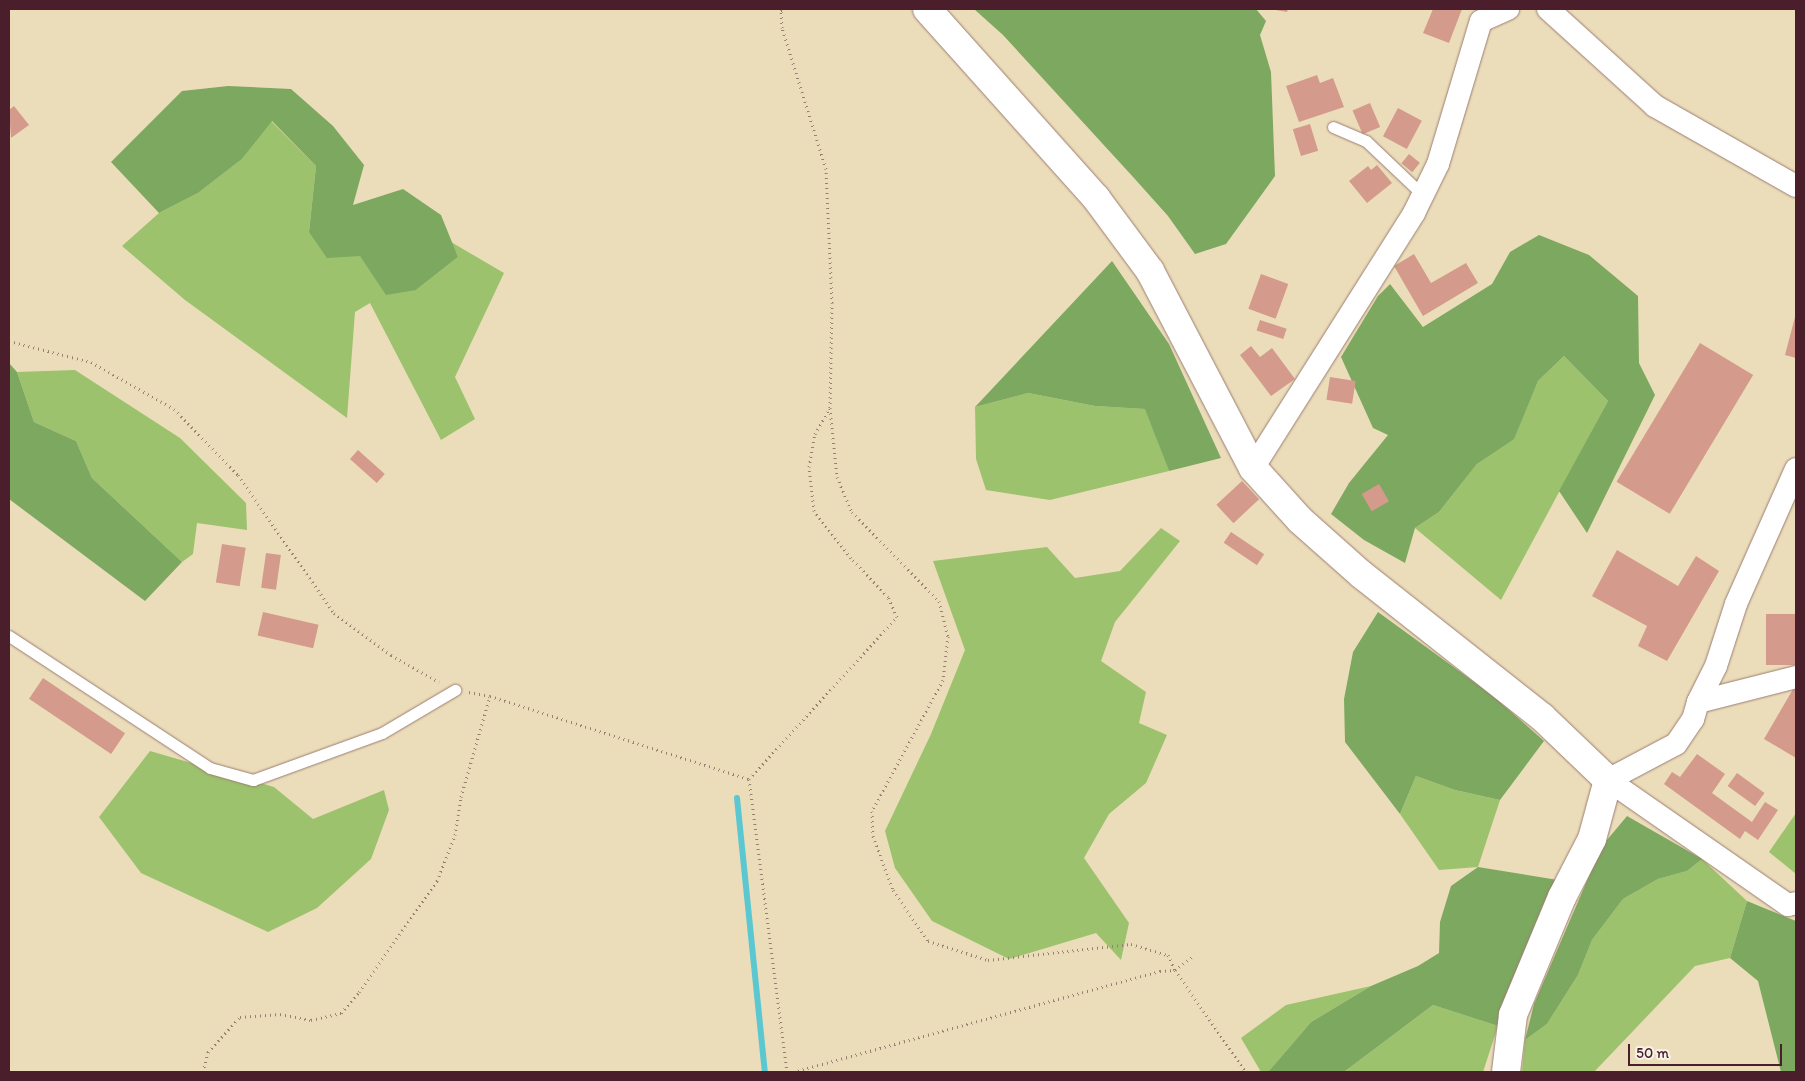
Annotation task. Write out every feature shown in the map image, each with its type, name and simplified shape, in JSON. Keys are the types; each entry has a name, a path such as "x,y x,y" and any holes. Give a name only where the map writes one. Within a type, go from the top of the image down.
{"street":[{"path":"927,9 1096,198 1150,271 1253,468 1300,520 1362,575 1542,717 1608,780 1788,905 1796,903"},
{"path":"1253,468 1423,195 1438,164 1477,15 1508,9"},
{"path":"1548,9 1655,106 1796,186"},
{"path":"1506,1072 1513,1015 1562,897 1592,839 1608,780 1676,744 1693,719 1698,702 1716,666 1736,604 1796,469"},
{"path":"1698,702 1796,677"}],"lane":[{"path":"1332,127 1366,142 1423,195"},
{"path":"9,636 210,768 253,780 382,733 455,690"}],"path":[{"path":"784,9 781,11 782,28 826,169 832,303 830,408 837,477 852,512 939,601 948,636 943,680 872,811 873,836 893,890 928,941 988,960 1131,944 1168,955 1175,970 1246,1072"},
{"path":"9,341 91,362 174,409 238,475 334,613 391,655 455,690 490,696 749,780"},
{"path":"787,1072 749,780 896,617 888,597 850,558 814,511 809,467 815,434 830,408"},
{"path":"203,1072 208,1052 240,1018 280,1014 311,1020 341,1013 359,992 437,881 455,834 461,797 490,696"},
{"path":"793,1072 1150,973 1175,970 1192,957"}],"green space":[{"path":"974,9 1256,9 1266,21 1260,35 1271,72 1275,176 1226,244 1195,254 1168,216 1134,178 1003,35"},
{"path":"228,86 291,89 333,126 364,165 353,205 403,189 441,215 458,257 416,290 386,295 360,256 327,258 309,232 316,166 272,121 242,159 198,193 159,213 111,162 182,91"},
{"path":"271,121 316,166 309,232 360,256 416,290 458,257 451,242 504,273 455,377 475,419 441,440 370,303 355,312 347,418 185,300 122,246 159,213 198,193 242,159"},
{"path":"1539,235 1589,255 1638,296 1639,363 1655,395 1587,533 1559,491 1608,401 1564,356 1538,381 1514,439 1477,464 1439,512 1415,528 1405,563 1364,540 1331,514 1349,483 1388,435 1373,428 1341,357 1378,296 1390,284 1423,327 1492,284 1510,252"},
{"path":"1112,261 1169,344 1221,458 1169,471 1145,409 1095,406 1028,393 975,407"},
{"path":"1564,356 1608,401 1501,600 1415,528 1439,512 1477,464 1513,438 1538,381"},
{"path":"9,363 17,372 34,422 76,441 92,478 182,562 145,601 9,499"},
{"path":"75,370 180,438 246,503 247,530 197,523 193,554 182,562 92,478 76,441 34,422 17,372"},
{"path":"1028,393 1095,406 1146,409 1169,471 1050,500 986,490 976,459 975,407"},
{"path":"1161,528 1180,541 1115,622 1101,661 1146,692 1139,723 1167,735 1146,783 1109,814 1084,858 1129,923 1121,960 1096,933 1009,959 932,921 895,868 885,831 931,734 965,650 933,561 1047,547 1075,578 1120,571"},
{"path":"1378,612 1492,695 1544,741 1500,800 1455,790 1416,776 1400,814 1345,742 1344,699 1353,652"},
{"path":"150,751 274,787 313,819 384,790 389,810 371,859 317,908 268,932 141,873 99,817"},
{"path":"1416,776 1455,790 1500,800 1478,867 1439,870 1400,814"},
{"path":"1796,813 1796,874 1769,852"},
{"path":"1627,816 1702,859 1687,871 1658,879 1623,899 1592,940 1578,975 1547,1024 1525,1040 1534,1004 1602,846"},
{"path":"1702,859 1747,901 1730,958 1695,966 1594,1072 1522,1072 1525,1040 1547,1024 1578,975 1592,940 1623,899 1658,879 1687,871"},
{"path":"1478,867 1558,880 1498,1026 1433,1005 1344,1072 1268,1072 1311,1022 1371,986 1418,966 1439,953 1440,922 1451,886"},
{"path":"1747,901 1796,921 1796,1072 1781,1072 1758,981 1730,958"},
{"path":"1371,986 1311,1022 1268,1072 1261,1072 1241,1038 1286,1005"},
{"path":"1433,1005 1498,1026 1483,1072 1344,1072"}],"building":[{"path":"1270,9 1288,9 1287,12"},
{"path":"1433,9 1462,9 1449,43 1423,33"},
{"path":"1317,75 1320,83 1333,78 1344,107 1299,122 1286,86"},
{"path":"1370,103 1380,127 1363,134 1353,110"},
{"path":"14,106 29,125 11,138 9,110"},
{"path":"1398,108 1422,121 1407,149 1383,136"},
{"path":"1310,124 1318,151 1301,156 1293,129"},
{"path":"1409,154 1420,163 1412,172 1401,163"},
{"path":"1377,165 1392,183 1367,203 1349,181 1368,166 1371,170"},
{"path":"1414,254 1431,283 1466,263 1478,283 1423,316 1394,266"},
{"path":"1261,274 1288,284 1276,319 1248,309"},
{"path":"1796,313 1796,358 1785,355"},
{"path":"1260,320 1287,329 1283,339 1257,330"},
{"path":"1700,343 1753,375 1670,514 1617,482"},
{"path":"1251,346 1260,357 1272,348 1295,379 1271,396 1240,355"},
{"path":"1330,377 1356,381 1352,404 1326,400"},
{"path":"358,450 385,474 377,483 350,459"},
{"path":"1242,481 1259,499 1233,523 1216,505"},
{"path":"1379,484 1389,501 1372,511 1362,494"},
{"path":"1231,532 1264,554 1257,565 1224,543"},
{"path":"222,544 246,548 240,586 216,583"},
{"path":"1617,550 1678,586 1696,556 1719,571 1667,661 1638,646 1647,626 1592,596"},
{"path":"266,553 281,555 276,590 261,588"},
{"path":"263,612 319,625 313,648 258,635"},
{"path":"1766,614 1796,614 1796,665 1766,665"},
{"path":"43,678 125,733 111,754 29,699"},
{"path":"1796,684 1796,758 1764,739"},
{"path":"1697,754 1725,774 1712,793 1752,822 1765,802 1778,810 1758,840 1745,831 1740,839 1664,784 1672,772 1680,777"},
{"path":"1737,773 1765,793 1755,806 1728,786"}],"waterway":[{"path":"737,798 765,1072"}]}
